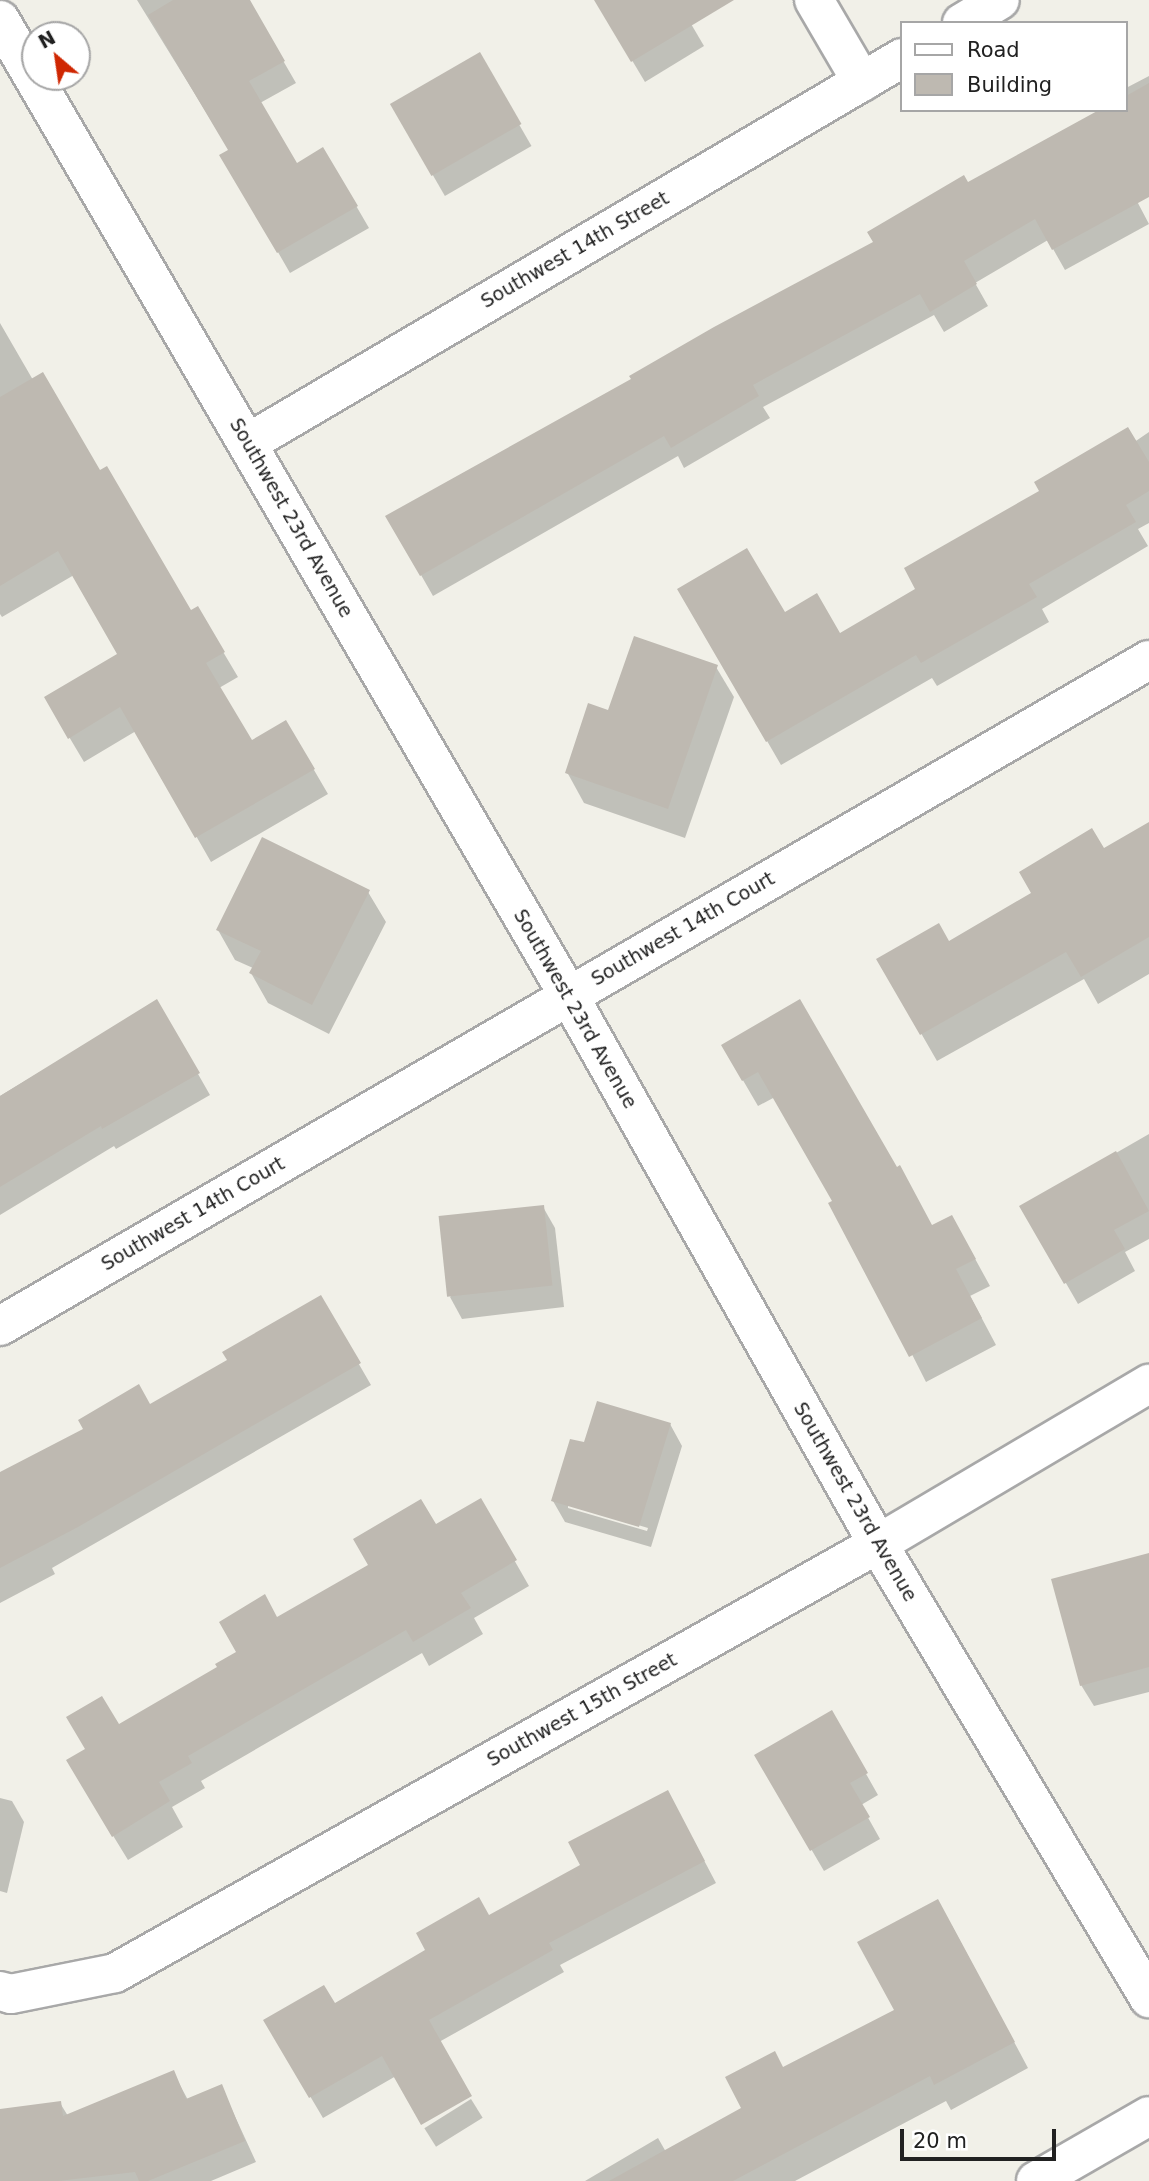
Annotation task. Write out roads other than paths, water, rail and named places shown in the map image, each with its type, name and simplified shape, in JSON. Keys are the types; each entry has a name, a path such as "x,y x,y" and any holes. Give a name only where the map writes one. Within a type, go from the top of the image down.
{"street":[{"path":"814,0 862,82"},
{"path":"965,21 1000,0"},
{"name":"Southwest 23rd Avenue","path":"0,20 569,996 878,1544 1149,1998"},
{"name":"Southwest 14th Street","path":"248,443 900,59"},
{"name":"Southwest 14th Court","path":"0,1326 1149,660"},
{"name":"Southwest 15th Street","path":"0,1992 10,1994 115,1973 878,1544 1149,1384"},
{"path":"1036,2181 1149,2116"}]}
